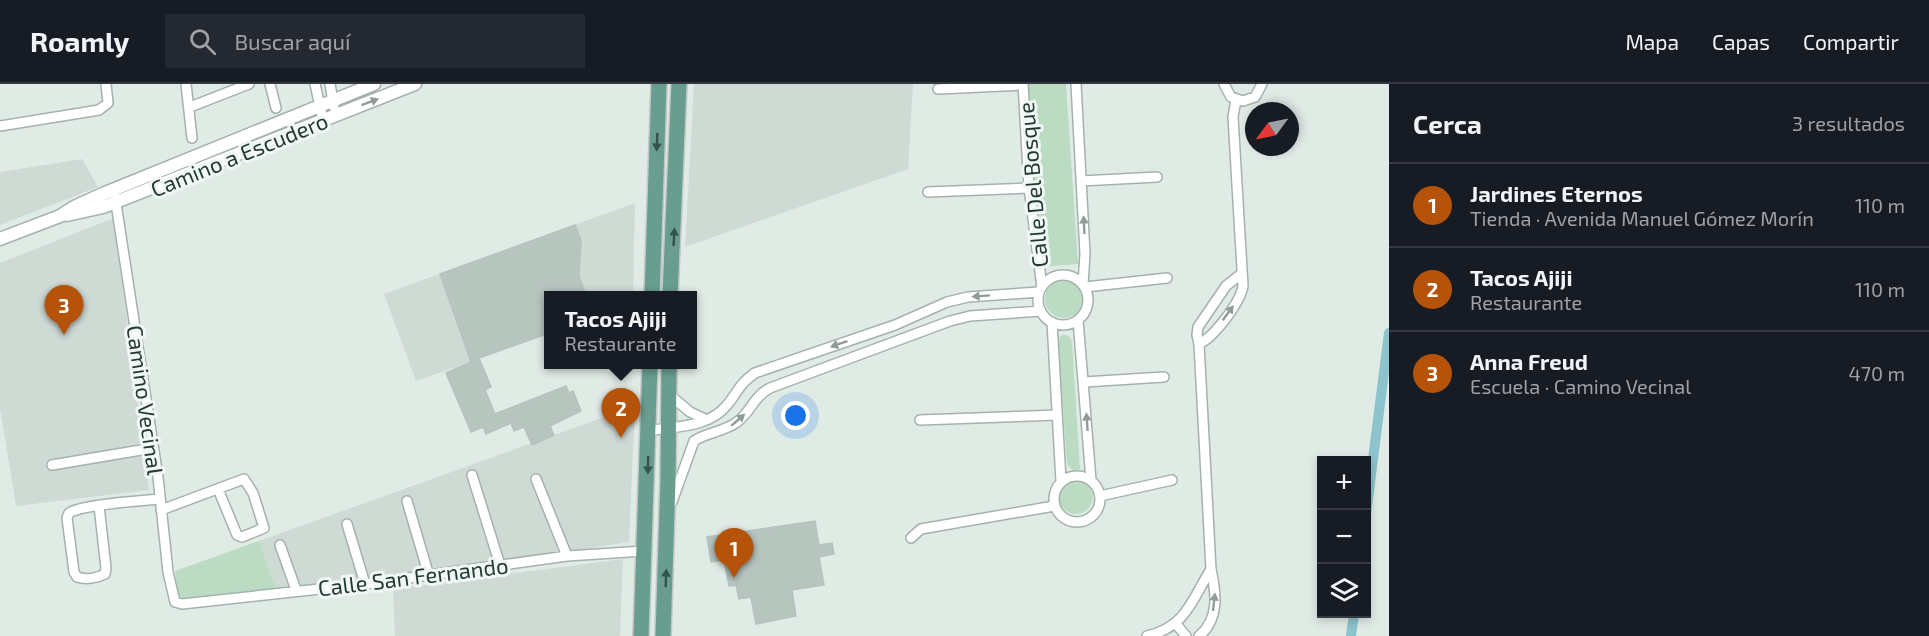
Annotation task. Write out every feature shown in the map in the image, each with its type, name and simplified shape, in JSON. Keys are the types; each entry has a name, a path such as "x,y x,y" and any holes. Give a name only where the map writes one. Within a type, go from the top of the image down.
{"main road":[{"path":"652,291 659,84"},
{"path":"670,291 679,84"},
{"path":"641,636 650,369"},
{"path":"663,636 668,513 669,369"}],"street":[{"path":"0,126 99,110 108,102 106,84"},
{"path":"186,84 192,138"},
{"path":"190,107 249,84"},
{"path":"270,84 276,108"},
{"path":"315,84 322,120"},
{"path":"330,84 336,115"},
{"name":"Camino a Escudero","path":"115,196 318,106 374,84"},
{"name":"Camino a Escudero","path":"0,239 60,216 74,207 115,196 415,84"},
{"name":"Calle Del Bosque","path":"1076,84 1086,255 1084,285"},
{"path":"1224,84 1226,92 1236,100 1243,101 1255,97 1262,84"},
{"path":"938,89 1023,85"},
{"name":"Calle Del Bosque","path":"1023,85 1029,188 1041,290"},
{"path":"1199,344 1211,337 1241,295 1243,286 1233,117 1236,100"},
{"path":"1081,181 1157,177"},
{"path":"928,192 1029,188"},
{"name":"Camino Vecinal","path":"115,196 173,597 175,602 182,604"},
{"path":"1065,274 1078,279 1084,285 1088,292 1088,305 1083,316 1078,320 1068,324 1052,322 1041,311 1038,299 1041,290 1052,277 1065,274"},
{"path":"1199,636 1211,621 1216,593 1211,569 1197,334 1198,327 1226,286 1241,274"},
{"path":"1084,285 1167,278"},
{"path":"648,431 703,422 721,411 744,381 755,373 894,325 946,302 968,297 1041,290"},
{"path":"694,441 738,422 762,392 914,334 970,316 1041,311"},
{"path":"909,318 914,334"},
{"path":"1078,320 1091,480"},
{"path":"1052,322 1061,481"},
{"path":"781,365 787,382"},
{"path":"1084,382 1164,377"},
{"path":"670,395 703,422"},
{"path":"920,420 1057,415"},
{"path":"668,513 703,422"},
{"path":"52,465 153,448"},
{"path":"472,475 500,565"},
{"path":"1073,476 1091,480 1100,495 1096,512 1082,521 1065,519 1054,506 1054,492 1061,481 1073,476"},
{"path":"536,478 567,556"},
{"path":"161,510 244,479 253,493 264,528 242,537 237,535 218,489"},
{"path":"1100,495 1172,480"},
{"path":"99,506 105,574 91,578 77,577 74,572 67,518 69,513 99,506 160,499"},
{"path":"407,501 429,576"},
{"path":"911,538 921,529 1054,506"},
{"path":"347,524 365,584"},
{"path":"280,546 296,590"},
{"name":"Calle San Fernando","path":"182,604 365,584 567,556 644,551"},
{"path":"1147,636 1163,632 1185,615 1211,569"},
{"path":"1176,624 1186,636"}],"shaded area":[{"path":"694,84 913,84 908,169 685,247"},
{"path":"82,159 98,187 0,225 0,172"},
{"path":"635,203 633,291 544,291 544,336 416,381 384,294"},
{"path":"114,218 149,490 16,506 0,408 0,263"},
{"path":"635,406 629,542 276,589 259,541"},
{"path":"623,559 620,636 395,636 393,589"}],"green space":[{"path":"1028,84 1066,84 1078,264 1040,267"},
{"path":"1064,280 1078,285 1083,299 1078,313 1064,318 1050,313 1045,299 1050,285"},
{"path":"1060,336 1069,336 1072,341 1080,469 1077,472 1067,464 1058,343"},
{"path":"1076,480 1088,485 1093,497 1088,509 1076,514 1064,509 1059,497 1064,485"},
{"path":"259,541 276,589 179,601 175,571"}],"building":[{"path":"575,225 581,240 579,276 584,291 544,291 544,335 479,358 491,387 485,390 495,414 566,386 569,393 573,391 581,411 550,426 554,435 532,445 524,427 514,431 511,423 486,434 483,427 471,432 446,373 471,362 440,274"},
{"path":"815,521 819,545 832,543 834,554 819,557 824,585 792,590 796,616 756,624 751,597 739,599 736,585 729,586 724,560 711,562 707,537"}],"waterway":[{"path":"1367,510 1389,333"},
{"path":"1351,636 1353,618"}],"place":[{"name":"Anna Freud","path":"64,335"},
{"name":"Tacos Ajiji","path":"621,438"},
{"name":"Jardines Eternos","path":"734,578"}]}
